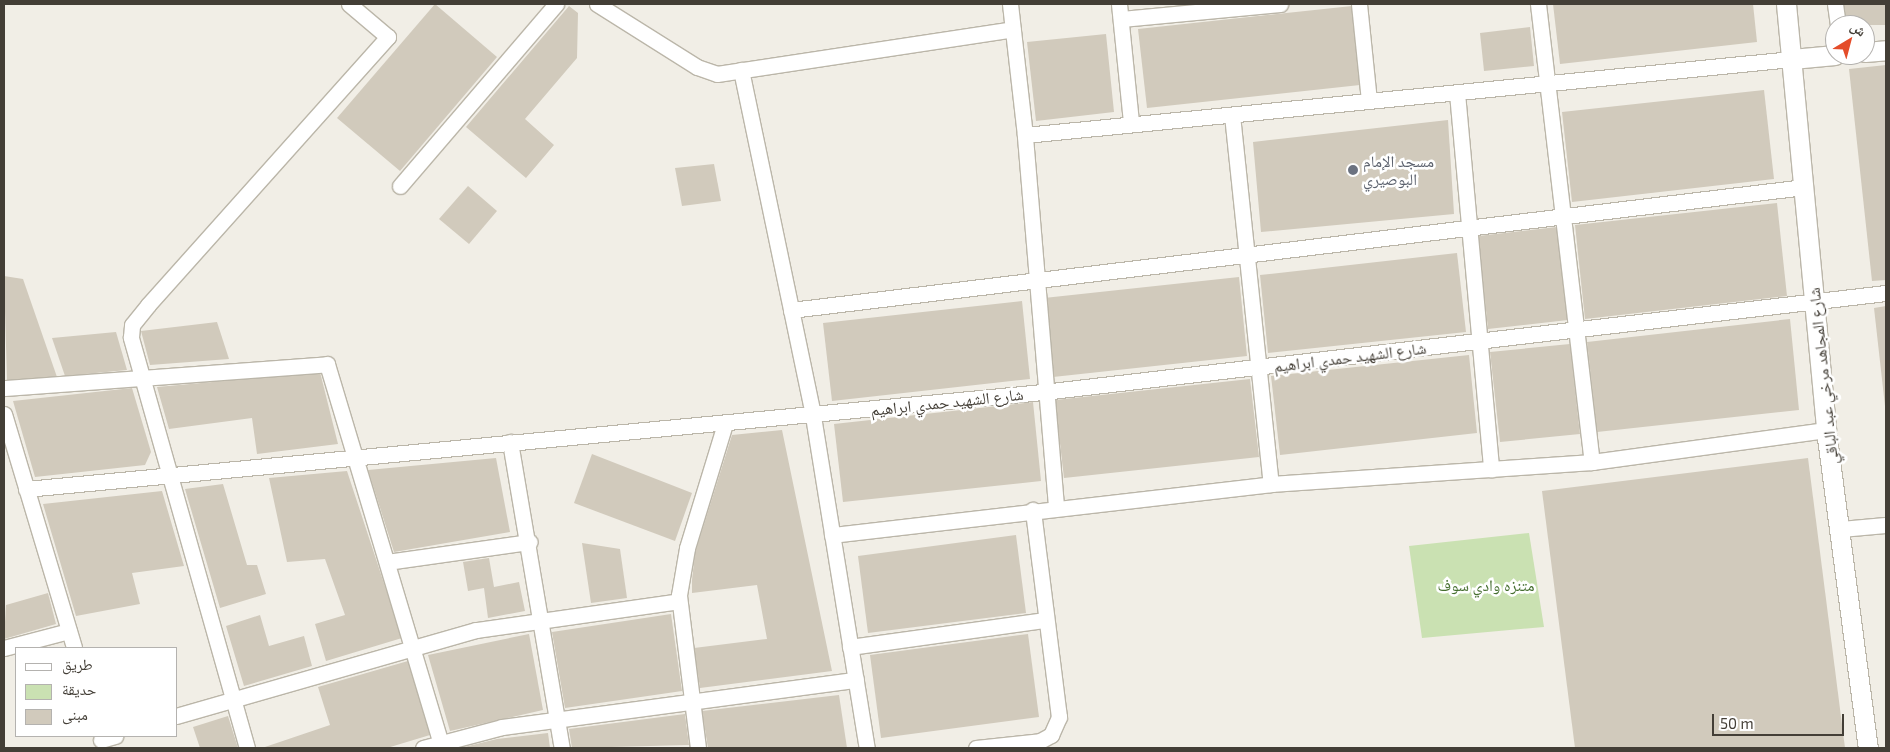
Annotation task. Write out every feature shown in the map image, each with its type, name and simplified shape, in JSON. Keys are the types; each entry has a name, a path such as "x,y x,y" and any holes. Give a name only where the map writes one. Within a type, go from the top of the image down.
{"street":[{"path":"247,748 138,376 132,325 388,37 349,4"},
{"path":"400,186 556,4"},
{"path":"597,4 697,67 718,74 1013,29"},
{"path":"1010,4 1025,135 1043,392 1056,506"},
{"path":"1131,122 1120,11 1280,4"},
{"path":"1359,4 1369,100"},
{"path":"1538,4 1592,462"},
{"name":"شارع المجاهد مرخي عبد الباقي","path":"1786,4 1805,187 1826,430 1868,748"},
{"path":"1025,135 1131,122 1232,115 1369,100 1457,94 1825,56"},
{"path":"741,70 813,416 867,748"},
{"path":"1457,94 1466,231 1491,469"},
{"path":"1232,115 1271,484"},
{"path":"791,310 1466,231 1562,213 1805,187"},
{"name":"شارع الشهيد حمدي ابراهيم","path":"26,489 355,459 510,442 813,416 1043,392 1578,331 1886,293"},
{"path":"4,388 138,376 327,364 415,649 441,746"},
{"path":"4,414 74,647"},
{"path":"698,748 679,602 687,548 725,424"},
{"path":"832,535 1056,506 1271,484 1592,462 1826,430"},
{"path":"510,442 530,542 562,748"},
{"path":"976,748 1040,741 1056,728 1059,717 1045,620 1033,510"},
{"path":"1840,530 1886,525"},
{"path":"387,562 530,542"},
{"path":"178,715 476,630 679,602"},
{"path":"850,646 1045,620"},
{"path":"4,648 69,631"},
{"path":"422,748 441,746 502,726 558,722 856,680"}],"green space":[{"name":"متنزه وادي سوف","path":"1529,533 1544,627 1422,638 1409,546"}],"building":[{"path":"435,4 497,57 400,171 337,118"},
{"path":"1553,4 1753,4 1757,42 1560,64"},
{"path":"1842,4 1886,4 1886,25 1875,25 1875,15 1843,15"},
{"path":"569,6 578,13 577,58 525,119 554,145 526,178 466,127"},
{"path":"1352,6 1360,85 1147,108 1138,29"},
{"path":"1530,27 1534,66 1484,71 1480,33"},
{"path":"1106,34 1114,112 1036,121 1027,42"},
{"path":"1886,65 1886,280 1872,281 1849,69"},
{"path":"1764,90 1774,179 1572,202 1562,112"},
{"name":"مسجد الإمام البوصيري","path":"1448,120 1454,214 1261,232 1253,142"},
{"path":"714,164 721,201 682,206 675,168"},
{"path":"468,186 497,211 469,244 439,219"},
{"path":"1777,203 1787,296 1585,319 1575,225"},
{"path":"1557,227 1568,320 1488,329 1478,236"},
{"path":"1457,253 1466,332 1268,353 1260,275"},
{"path":"4,276 23,279 57,377 7,381"},
{"path":"1239,277 1247,356 1053,377 1044,298"},
{"path":"1022,301 1030,379 832,401 823,323"},
{"path":"1886,306 1886,406 1885,406 1874,308"},
{"path":"1790,319 1799,410 1597,432 1587,342"},
{"path":"217,322 229,359 150,365 141,331"},
{"path":"116,332 127,370 65,376 52,338"},
{"path":"1570,344 1580,434 1500,442 1490,352"},
{"path":"1469,355 1477,433 1280,455 1271,376"},
{"path":"320,372 338,444 257,454 252,418 169,429 157,387"},
{"path":"1250,379 1259,457 1064,478 1055,400"},
{"path":"132,388 151,452 145,465 35,477 13,401"},
{"path":"1033,402 1041,481 843,502 834,424"},
{"path":"782,430 832,671 700,688 694,648 767,639 757,585 692,593 692,580 695,553 732,435"},
{"path":"592,454 692,493 675,541 574,503"},
{"path":"496,458 510,532 394,552 368,470"},
{"path":"1808,458 1845,748 1575,748 1542,491"},
{"path":"347,471 402,638 326,661 315,624 345,615 325,559 287,562 269,478"},
{"path":"223,484 247,565 257,565 266,594 220,608 185,489"},
{"path":"162,491 184,566 132,573 140,604 76,616 43,504"},
{"path":"1016,535 1026,613 868,633 858,556"},
{"path":"582,543 620,549 627,598 591,603"},
{"path":"489,558 494,587 519,582 525,611 488,618 484,588 468,591 463,562"},
{"path":"48,593 56,624 4,639 6,605"},
{"path":"671,614 682,691 565,708 552,632"},
{"path":"260,615 269,646 304,636 312,666 244,686 226,626"},
{"path":"529,634 543,710 450,731 428,655"},
{"path":"1028,634 1039,717 881,738 870,655"},
{"path":"408,661 430,735 387,748 262,748 330,725 318,687"},
{"path":"839,695 847,748 708,748 702,711"},
{"path":"685,714 689,745 572,748 569,729"},
{"path":"228,716 238,748 200,748 193,727"},
{"path":"548,733 550,748 460,748 497,739"}],"place":[{"name":"مسجد الإمام البوصيري","path":"1353,170"}]}
